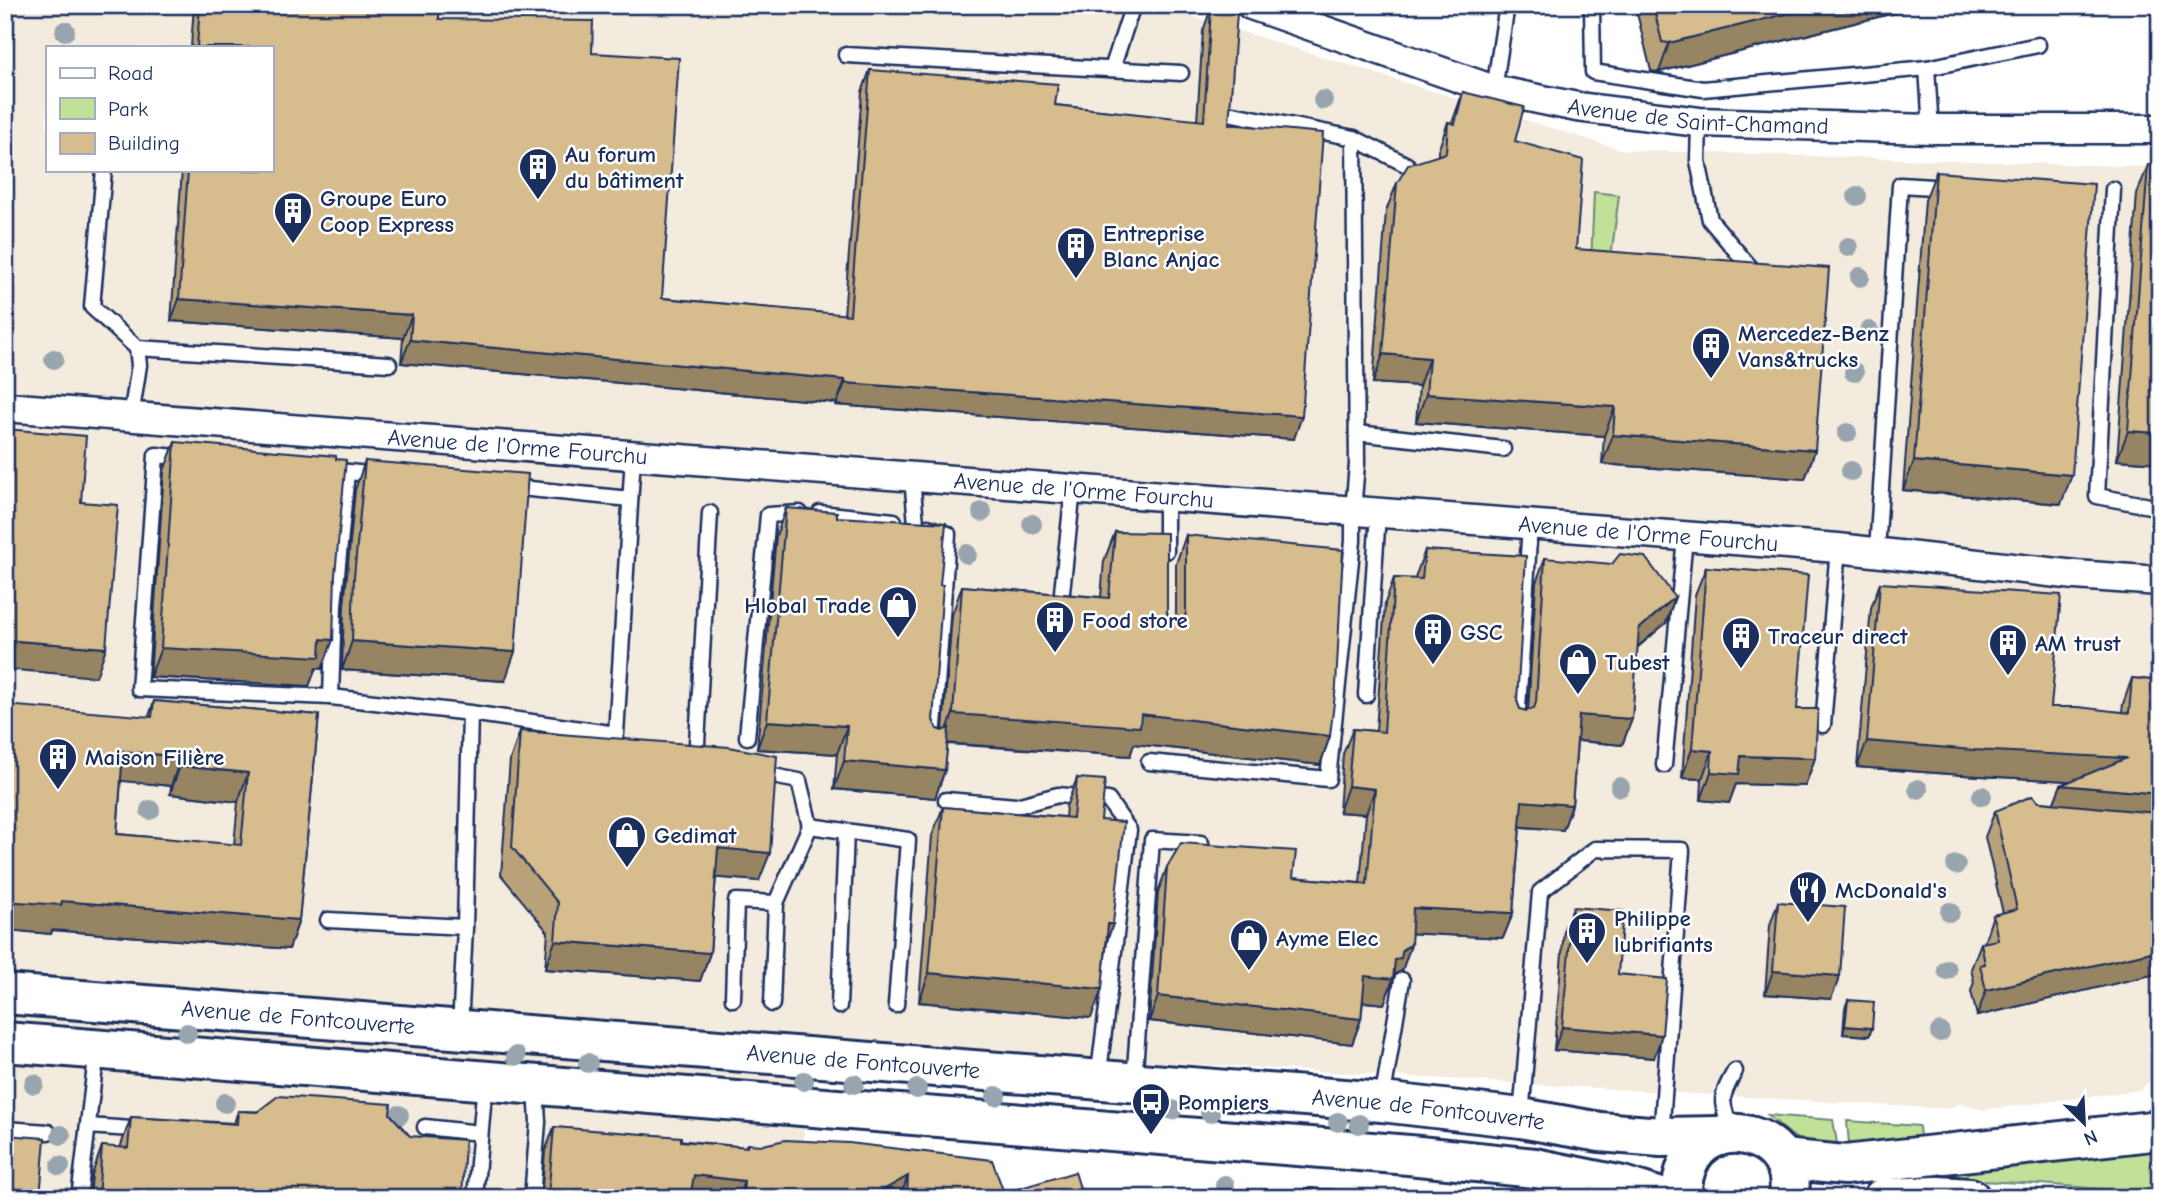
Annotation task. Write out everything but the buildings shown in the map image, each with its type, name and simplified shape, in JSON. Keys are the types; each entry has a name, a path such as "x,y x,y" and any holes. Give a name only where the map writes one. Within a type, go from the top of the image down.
{"main road":[{"name":"Avenue de Fontcouverte","path":"5,994 1382,1102 1521,1118 1600,1132 1661,1137 1748,1135 1761,1139 1782,1159"},
{"name":"Avenue de Fontcouverte","path":"5,1042 1421,1156 1535,1168 1623,1186 1661,1198"},
{"path":"1788,1198 1789,1176 1782,1159 1845,1166 2160,1130"},
{"path":"1683,1198 1683,1175 1690,1158 1703,1144 1726,1135"},
{"path":"1883,1198 1970,1198"}],"street":[{"name":"Avenue de Saint-Chamand","path":"1251,5 1494,90 1577,107 1699,122 1931,129 2160,129"},
{"name":"Avenue de l'Orme Fourchu","path":"5,407 1838,548 2075,575 2160,581"}],"lane":[{"path":"1112,69 1133,5"},
{"path":"1494,90 1507,5"},
{"path":"1592,5 1592,72 1703,89 1927,68 2038,45"},
{"path":"846,55 1181,73"},
{"path":"1927,68 1931,129"},
{"path":"1233,114 1354,138 1407,165"},
{"path":"1699,122 1698,161 1710,219 1755,273"},
{"path":"1354,138 1357,464 1366,512 1366,695"},
{"path":"104,172 92,307 137,348 389,364"},
{"path":"1877,552 1900,185 1968,189"},
{"path":"2113,189 2097,496 2160,508"},
{"path":"131,417 139,365 137,348"},
{"path":"1357,433 1503,449"},
{"path":"197,458 156,455 139,689 331,697 470,713 620,736 633,456"},
{"path":"320,470 387,476"},
{"path":"331,697 334,605 347,472"},
{"path":"912,477 916,524"},
{"path":"495,486 630,499"},
{"path":"1062,592 1073,489"},
{"path":"1166,497 1166,563"},
{"path":"747,737 768,515 812,512 916,524 948,534 932,749"},
{"path":"1149,762 1328,779 1353,541 1366,512"},
{"path":"696,761 710,513"},
{"path":"1517,727 1530,525"},
{"path":"1664,765 1685,537"},
{"path":"1823,725 1838,548"},
{"path":"460,1031 470,713"},
{"path":"748,771 799,781 810,826 776,903 772,1004"},
{"path":"946,800 1016,806 1058,795 1108,800 1129,830 1116,1082"},
{"path":"810,826 908,840 896,1005"},
{"path":"839,1006 846,832"},
{"path":"1116,1082 1152,840 1201,843"},
{"path":"1521,1118 1540,892 1595,849 1682,850 1661,1137"},
{"path":"733,999 736,901 776,903"},
{"path":"328,920 465,927"},
{"path":"1382,1102 1402,980"},
{"path":"79,1198 97,1050"},
{"path":"1726,1135 1723,1094 1735,1071"},
{"path":"475,1198 485,1082"},
{"path":"532,1198 538,1122 536,1086"},
{"path":"88,1126 156,1130"},
{"path":"425,1127 480,1133"},
{"path":"5,1129 48,1132"}],"shaded area":[{"path":"5,5 1156,5 1622,150 2160,167 2160,1069 2141,1090 1983,1110 1961,1103 1947,1109 814,1041 802,1152 810,1198 5,1198"}],"green space":[{"path":"1594,192 1619,195 1607,289 1585,408"},
{"path":"1768,1115 1833,1120 1837,1143 1827,1147 1808,1145 1791,1135"},
{"path":"1847,1121 1919,1126 1920,1138 1849,1144"},
{"path":"2160,1150 2160,1194 1921,1178 1921,1172"}],"place":[{"name":"Au forum du bâtiment","path":"538,201"},
{"name":"Groupe Euro Coop Express","path":"293,245"},
{"name":"Entreprise Blanc Anjac","path":"1076,280"},
{"name":"Mercedez-Benz Vans&trucks","path":"1711,380"},
{"name":"Hlobal Trade","path":"898,639"},
{"name":"Food store","path":"1055,654"},
{"name":"GSC","path":"1433,666"},
{"name":"Traceur direct","path":"1741,670"},
{"name":"AM trust","path":"2008,677"},
{"name":"Tubest","path":"1578,696"},
{"name":"Maison Filière","path":"58,791"},
{"name":"Gedimat","path":"627,869"},
{"name":"McDonald's","path":"1808,924"},
{"name":"Philippe lubrifiants","path":"1587,965"},
{"name":"Ayme Elec","path":"1249,972"},
{"name":"Pompiers","path":"1151,1136"}]}
